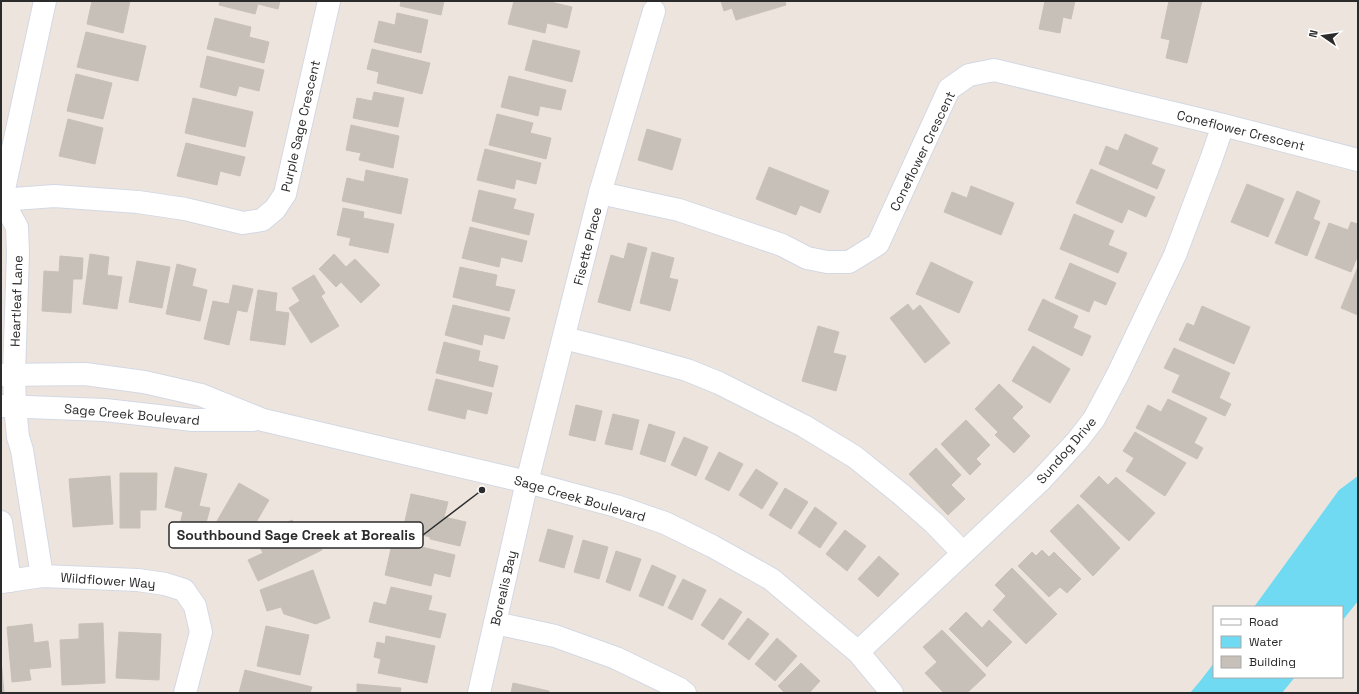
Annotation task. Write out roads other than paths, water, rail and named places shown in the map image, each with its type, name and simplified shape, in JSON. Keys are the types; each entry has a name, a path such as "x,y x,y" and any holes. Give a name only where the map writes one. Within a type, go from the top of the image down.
{"street":[{"path":"1,201 45,1"},
{"name":"Purple Sage Crescent","path":"1,201 54,196 122,201 185,209 243,223 262,220 275,209 285,194 328,1"},
{"name":"Fisette Place","path":"527,482 600,193 654,11"},
{"name":"Coneflower Crescent","path":"600,193 679,210 782,245 807,258 827,262 849,262 878,244 949,89 970,75 994,70 1223,125 1358,160"},
{"name":"Sundog Drive","path":"858,652 1040,481 1077,441 1094,419 1117,376 1174,255 1223,125"},
{"name":"Heartleaf Lane","path":"1,201 17,227 18,253 7,374 8,406"},
{"path":"564,338 687,370 719,383 804,426 854,457 902,495 934,523 964,553"},
{"name":"Sage Creek Boulevard","path":"7,374 85,374 144,382 202,394 262,420 527,482 616,506 665,523 712,546 771,579 858,652 892,693"},
{"name":"Sage Creek Boulevard","path":"8,406 105,410 193,420 262,420"},
{"name":"Wildflower Way","path":"8,406 22,450 42,576"},
{"name":"Borealis Bay","path":"479,693 527,482"},
{"name":"Wildflower Way","path":"1,522 5,581 42,576 138,580 165,584 184,590 195,606 201,632 185,693"},
{"path":"495,623 555,636 602,653 680,689 685,693"}],"water":[{"path":"1358,476 1358,601 1343,620 1343,606 1255,606 1339,490"},
{"path":"1213,664 1213,678 1294,678 1282,693 1190,693"}],"place":[{"name":"Southbound Sage Creek at Borealis","path":"482,490"}]}
